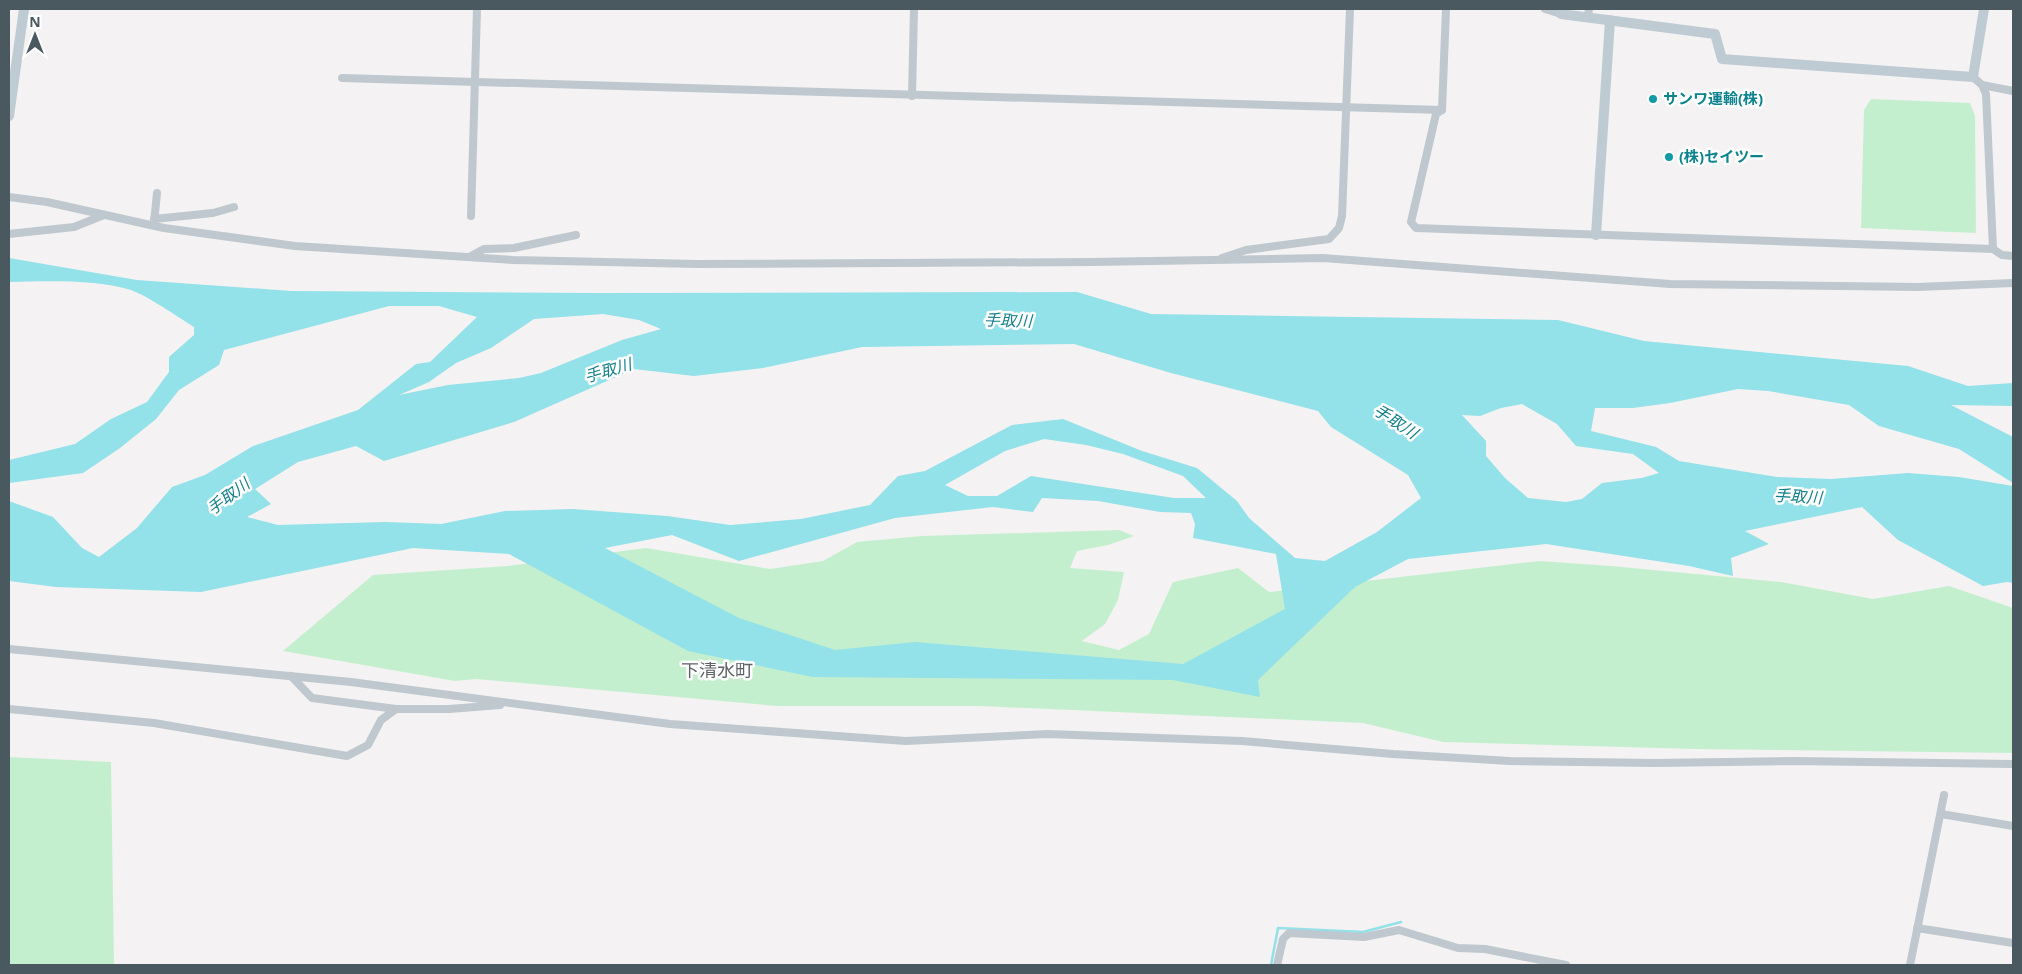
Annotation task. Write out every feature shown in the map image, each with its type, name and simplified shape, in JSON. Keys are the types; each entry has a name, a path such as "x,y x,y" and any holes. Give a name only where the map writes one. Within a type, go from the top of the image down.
{"street":[{"path":"9,116 24,9"},
{"path":"471,216 477,9"},
{"path":"912,96 914,9"},
{"path":"1220,259 1246,250 1329,239 1336,234 1342,216 1350,9"},
{"path":"1442,110 1446,9"},
{"path":"1545,9 1562,14 1588,13 1610,20 1715,34 1722,60 1973,77 1982,85 1986,94 1993,249"},
{"path":"1973,77 1984,9"},
{"path":"1596,235 1610,20"},
{"path":"342,78 1442,110"},
{"path":"1982,85 2013,91"},
{"path":"1442,110 1436,114 1411,222 1416,228 1988,248 2002,255 2013,256"},
{"path":"154,222 157,193"},
{"path":"9,197 47,202 104,215 295,246 512,260 698,264 1081,262 1323,258 1670,284 1918,287 2013,284"},
{"path":"154,222 213,213 234,206"},
{"path":"9,234 74,228 104,215"},
{"path":"469,257 484,249 514,248 576,236"},
{"path":"9,649 291,676 670,724 906,741 1048,734 1242,741 1393,754 1510,761 1655,763 1794,761 2013,764"},
{"path":"291,676 312,698 396,709 449,710 515,704"},
{"path":"9,709 154,723 348,756 368,744 380,720 396,709"},
{"path":"1910,965 1944,795"},
{"path":"1941,814 2013,826"},
{"path":"1916,928 2013,943"},
{"path":"1277,965 1284,939 1289,933 1364,937 1399,930 1458,948 1485,949 1566,965"}],"green space":[{"path":"1871,99 1970,103 1975,116 1976,233 1861,228 1864,110"},
{"path":"1119,530 1134,536 1108,545 1077,551 1070,568 1124,572 1118,600 1105,624 1082,641 1119,650 1149,634 1173,582 1238,568 1269,592 1539,561 1781,582 1873,599 1949,586 2013,608 2013,753 1693,749 1443,742 1363,723 980,706 777,706 476,679 455,681 283,651 373,575 508,566 646,548 770,569 823,561 857,542 922,536"},
{"path":"9,757 111,762 114,965 9,965"}],"water":[{"name":"手取川","path":"9,258 137,280 291,291 595,293 1077,292 1151,314 1558,320 1644,341 1908,366 1968,386 2013,383 2013,406 1951,405 2013,437 2013,483 1959,449 1879,426 1849,405 1768,391 1738,389 1670,403 1633,408 1595,408 1591,431 1656,447 1679,461 1777,477 1831,479 1908,473 1959,477 2013,486 2013,583 2007,582 1983,586 1898,540 1862,507 1745,531 1769,544 1731,558 1733,576 1689,566 1546,544 1408,559 1355,587 1258,680 1260,697 1173,680 813,677 688,651 509,554 413,548 201,592 56,587 9,581 9,501 53,517 82,548 99,557 137,528 172,487 205,475 253,446 358,410 416,364 430,362 477,317 439,306 389,306 224,350 219,365 179,390 156,419 120,448 83,473 9,483 9,460 75,444 111,419 147,402 169,372 169,357 194,335 194,327 146,297 118,286 87,282 9,282","holes":["603,314 639,320 661,329 622,340 541,373 519,378 448,385 399,395 429,382 456,363 491,348 534,319","1074,344 1171,373 1318,411 1331,427 1408,475 1421,498 1377,532 1325,561 1295,558 1249,518 1237,501 1197,468 1142,451 1063,419 1012,425 925,471 898,476 870,505 801,519 730,525 667,516 573,509 505,511 441,524 385,522 278,525 247,517 271,504 255,489 298,462 356,446 384,461 514,422 634,369 694,376 763,368 862,347","1522,404 1557,424 1576,446 1633,454 1659,473 1642,478 1602,483 1582,499 1566,502 1528,498 1505,478 1486,456 1486,441 1462,415 1480,416 1501,408","1044,439 1086,445 1123,454 1183,476 1206,498 1174,498 1031,476 997,496 968,496 945,485 1005,451","1042,498 1098,501 1160,512 1191,513 1195,524 1193,538 1276,554 1285,609 1183,664 915,642 835,650 739,618 605,548 672,535 739,561 895,518 993,507 1033,512"]}],"waterway":[{"path":"1271,965 1278,928 1363,932 1401,922"}],"place":[{"name":"サンワ運輸(株)","path":"1653,99"},
{"name":"(株)セイツー","path":"1669,157"}],"district":[{"name":"下清水町","path":"717,671"}]}
